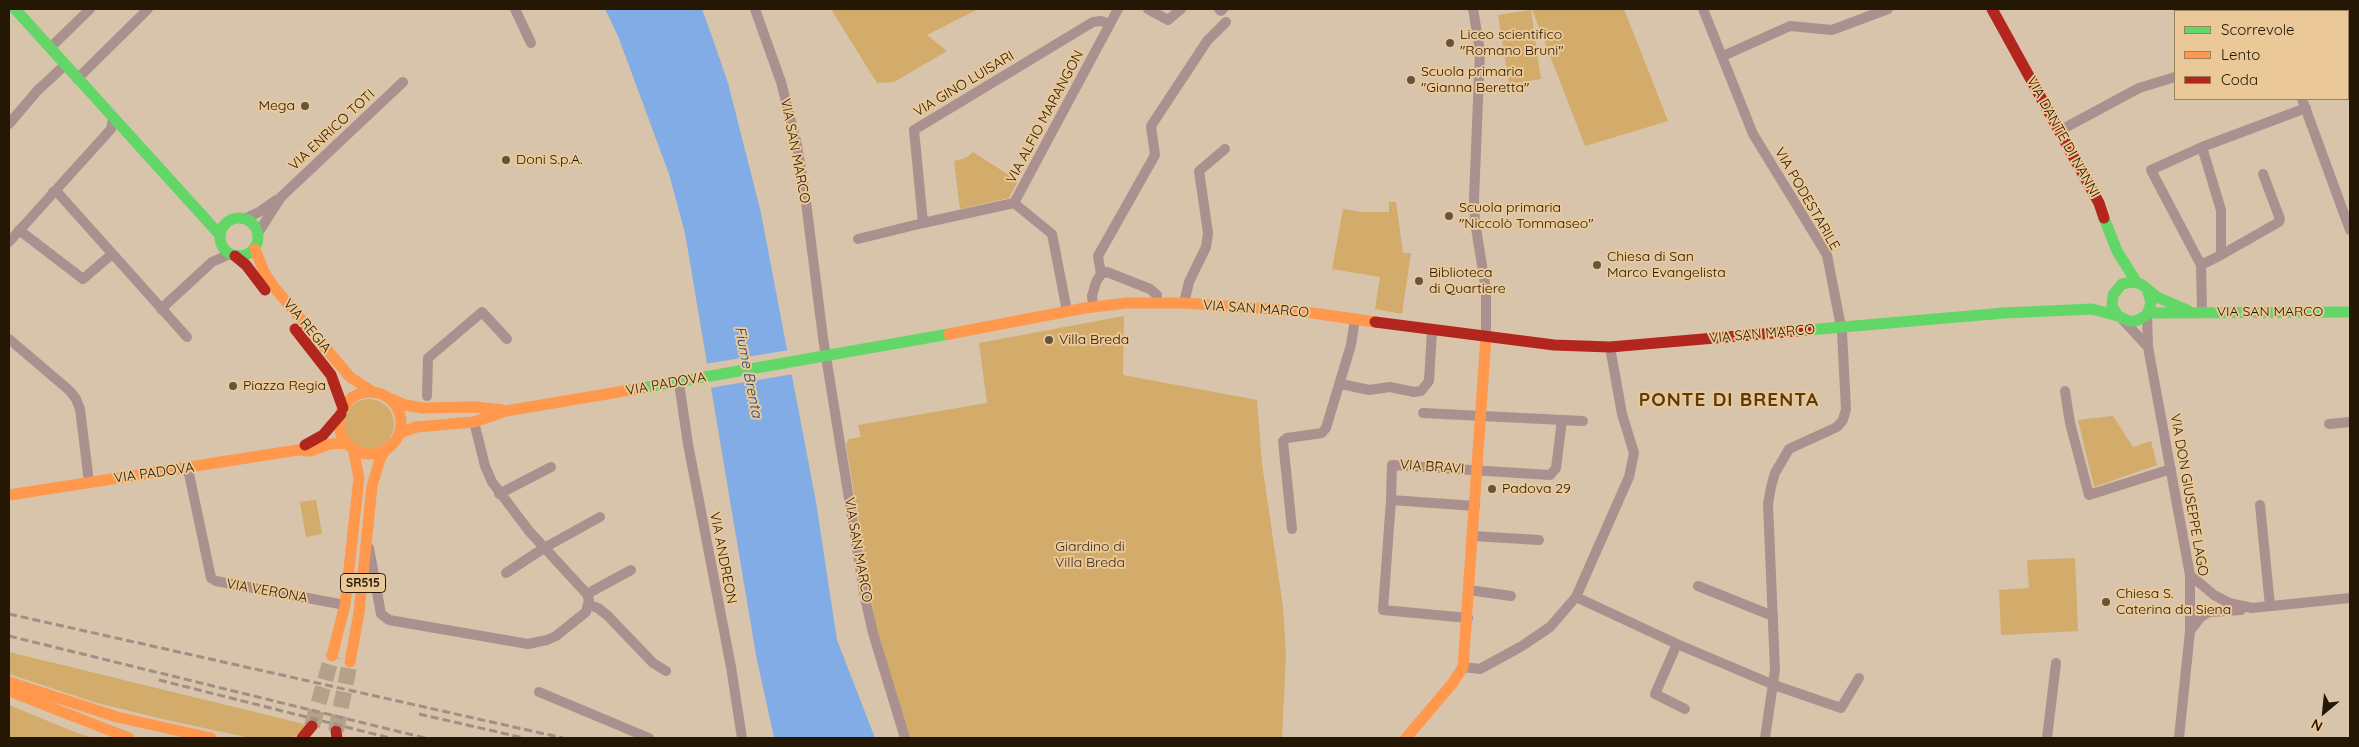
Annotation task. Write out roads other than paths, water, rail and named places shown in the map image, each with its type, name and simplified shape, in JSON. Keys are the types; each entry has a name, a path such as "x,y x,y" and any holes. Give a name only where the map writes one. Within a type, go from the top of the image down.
{"main road":[{"name":"VIA DANTE DI NANNI","path":"1992,9 2099,203 2116,251 2142,286"},
{"path":"19,10 77,79 220,235"},
{"path":"196,209 220,217 239,219 253,224 258,233 255,249 246,256 232,255 222,246 220,235 224,224 239,219"},
{"name":"VIA REGIA","path":"255,249 264,272 285,300 350,377 373,392"},
{"name":"VIA DANTE DI NANNI","path":"2114,293 2117,279 2116,251"},
{"name":"VIA REGIA","path":"232,255 246,265 331,375 342,411"},
{"path":"2092,309 2114,293 2122,284 2142,286 2151,304 2147,314 2136,321 2121,318 2112,306 2114,293"},
{"name":"VIA SAN MARCO","path":"2142,286 2164,301 2189,312"},
{"name":"VIA SAN MARCO","path":"826,357 1067,311 1093,307 1157,303 1184,303 1298,311 1554,345 1610,347 2004,313 2092,309 2121,318"},
{"name":"VIA SAN MARCO","path":"2147,314 2202,311 2350,312"},
{"name":"VIA BRAVI","path":"1406,738 1452,684 1463,667 1470,590 1476,470 1486,337"},
{"name":"VIA PADOVA","path":"400,433 416,427 474,422 506,411 680,387 692,379 826,357"},
{"name":"VIA PADOVA","path":"298,450 323,435 357,395 373,392 405,404 423,408 475,407 506,411"},
{"path":"386,449 400,433 400,414 389,398"},
{"path":"342,411 340,429 350,445"},
{"name":"VIA PADOVA","path":"9,495 298,450 310,451 330,444 350,445 369,454 386,449"},
{"name":"SR515","path":"332,656 345,605 359,478 350,445"},
{"name":"SR515","path":"350,662 359,613 373,480 380,459 386,449"},
{"path":"9,682 117,717 210,738"},
{"path":"9,691 129,738"},
{"path":"302,738 312,726"}],"street":[{"path":"50,48 90,9"},
{"path":"77,79 148,9"},
{"path":"515,9 531,43"},
{"name":"VIA SAN MARCO","path":"755,9 781,82 797,145 826,357 865,598 873,633 905,738"},
{"name":"VIA ALFIO MARANGON","path":"1067,311 1052,234 1014,204 1118,9"},
{"path":"1148,9 1168,20 1181,9"},
{"path":"1473,9 1480,51 1474,199 1476,235 1486,290 1486,337"},
{"name":"VIA PODESTARILE","path":"1703,9 1723,56 1734,91 1753,134 1827,256 1841,327 1846,409 1843,420 1837,427 1789,449 1771,487 1768,504 1773,616"},
{"path":"1723,56 1790,26 1832,30 1888,9"},
{"name":"VIA GINO LUISARI","path":"923,223 914,130 1093,22 1101,21 1110,24"},
{"path":"1093,307 1092,296 1101,274 1098,256 1155,155 1151,126 1207,41 1226,22"},
{"path":"9,124 37,91 66,66"},
{"path":"2060,131 2139,88 2174,78"},
{"name":"VIA ENRICO TOTI","path":"239,219 259,212 281,197 403,82"},
{"path":"2202,311 2201,265 2151,170 2202,146 2304,104 2350,230"},
{"path":"9,242 112,129 113,119"},
{"path":"2202,146 2221,210 2221,255"},
{"path":"1184,303 1189,282 1206,247 1208,233 1199,171 1202,166 1225,149"},
{"path":"2201,265 2279,222 2280,219 2263,174"},
{"path":"53,192 58,193 187,337"},
{"name":"VIA ENRICO TOTI","path":"258,233 281,197"},
{"path":"858,238 1014,204"},
{"path":"19,230 83,280 112,254"},
{"path":"161,309 212,262 232,255"},
{"path":"1101,274 1113,273 1143,285 1157,295 1157,303"},
{"path":"427,396 428,358 482,312 507,339"},
{"name":"VIA DON GIUSEPPE LAGO","path":"2147,314 2148,347 2190,575 2190,631 2179,738"},
{"path":"2121,318 2148,347"},
{"path":"1290,527 1283,441 1287,438 1322,433 1324,430 1340,384 1351,344 1355,319"},
{"path":"1340,384 1369,390 1390,387 1414,392 1421,391 1429,382 1432,330"},
{"path":"9,339 70,391 76,399 80,409 90,482"},
{"path":"1463,667 1480,669 1522,646 1550,627 1576,597 1629,476 1634,453 1622,414 1610,347"},
{"name":"VIA ANDREON","path":"680,387 688,444 742,738"},
{"path":"2065,391 2070,422 2090,495 2171,469"},
{"path":"1423,412 1583,420"},
{"name":"VIA BRAVI","path":"1391,500 1392,465 1544,475 1553,473 1562,420"},
{"path":"367,545 372,556 381,614 389,620 528,644 547,640 562,633 586,612 589,605 587,594 544,548 499,494 484,466 474,422"},
{"path":"2329,424 2350,422"},
{"path":"499,494 551,467"},
{"name":"VIA VERONA","path":"188,468 211,578 216,581 345,605"},
{"path":"1468,618 1384,610 1391,500 1475,506"},
{"path":"2260,505 2270,606"},
{"path":"506,573 544,548 600,517"},
{"path":"1473,536 1539,540"},
{"path":"587,594 631,570"},
{"path":"2190,575 2214,595 2229,603 2252,608"},
{"path":"1698,586 1773,616 1774,685 1765,738"},
{"path":"1470,590 1511,596"},
{"path":"1576,597 1677,644 1774,685 1842,708 1859,678"},
{"path":"2190,631 2201,617 2210,612 2350,598"},
{"path":"589,605 608,616 653,663 666,671"},
{"path":"1677,644 1655,694 1684,709"},
{"path":"2047,738 2056,663"},
{"path":"539,692 649,738"}],"water":[{"name":"Fiume Brenta","path":"605,9 702,9 728,83 761,213 816,502 837,640 875,738 774,738 756,655 685,233 669,174 618,36"}],"tunnel":[{"path":"312,726 332,656"},
{"path":"336,731 350,662"}],"railway":[{"path":"9,614 563,738"},
{"path":"9,636 425,738"},
{"path":"159,680 390,738"},
{"path":"419,714 524,738"}],"place":[{"name":"Liceo scientifico \"Romano Bruni\"","path":"1450,43"},
{"name":"Scuola primaria \"Gianna Beretta\"","path":"1411,80"},
{"name":"Mega","path":"305,106"},
{"name":"Doni S.p.A.","path":"506,160"},
{"name":"Scuola primaria \"Niccolò Tommaseo\"","path":"1449,216"},
{"name":"Chiesa di San Marco Evangelista","path":"1597,265"},
{"name":"Biblioteca di Quartiere","path":"1419,281"},
{"name":"Villa Breda","path":"1049,340"},
{"name":"Piazza Regia","path":"233,386"},
{"name":"Padova 29","path":"1492,489"},
{"name":"Chiesa S. Caterina da Siena","path":"2106,602"}],"district":[{"name":"PONTE DI BRENTA","path":"1729,400"}],"park label":[{"name":"Giardino di Villa Breda","path":"1090,556"}]}
